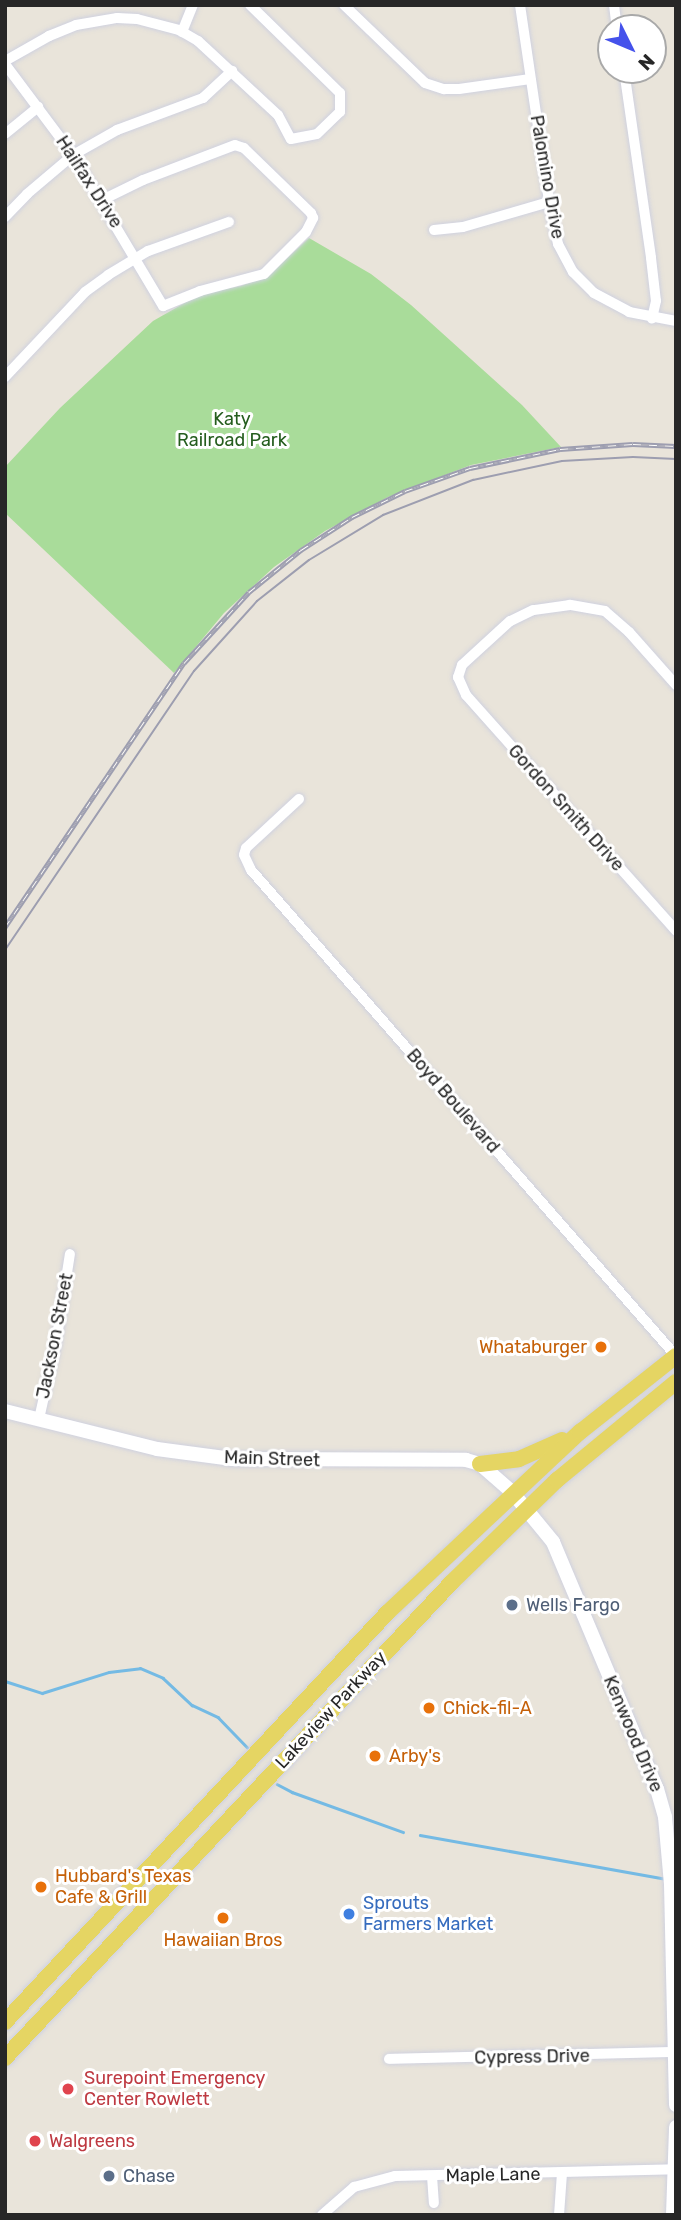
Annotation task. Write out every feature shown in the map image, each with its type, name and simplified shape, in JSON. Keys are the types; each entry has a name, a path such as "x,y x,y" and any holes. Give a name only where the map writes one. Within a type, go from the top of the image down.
{"main road":[{"name":"Lakeview Parkway","path":"5,2022 387,1613 512,1492 580,1432 676,1356"},
{"name":"Lakeview Parkway","path":"5,2058 342,1698 526,1507 676,1382"},
{"path":"480,1464 519,1459 580,1432"},
{"path":"323,1681 342,1698"},
{"path":"179,1836 197,1853"},
{"path":"55,1969 74,1984"}],"street":[{"path":"182,32 193,5"},
{"path":"5,63 49,36 94,21 137,19 182,32 198,41 278,115 291,139 317,134 340,112 340,93 250,5"},
{"path":"344,5 412,72 435,87 459,89 530,79"},
{"name":"Palomino Drive","path":"520,5 549,202 558,244 582,282 610,304 652,319 676,321"},
{"name":"Hailfax Drive","path":"5,63 73,155 163,306 200,291 264,274 306,232 313,218 244,148 234,145 144,180 102,200"},
{"path":"5,217 27,194 73,155 117,130 203,98 232,71"},
{"path":"626,84 656,301 652,319"},
{"path":"5,134 38,107"},
{"path":"434,230 473,224 549,202"},
{"path":"5,377 85,292 136,257 176,239 229,222"},
{"name":"Gordon Smith Drive","path":"676,685 629,632 605,611 570,605 533,610 498,630 462,665 458,677 459,684 676,931"},
{"name":"Boyd Boulevard","path":"299,799 250,842 244,855 251,870 676,1356"},
{"name":"Jackson Street","path":"39,1419 56,1343 70,1254"},
{"name":"Main Street","path":"5,1411 157,1449 232,1459 423,1459 466,1460 480,1464"},
{"path":"480,1464 526,1507"},
{"name":"Kenwood Drive","path":"526,1507 553,1542 657,1788 665,1817 672,1908 676,2105"},
{"name":"Cypress Drive","path":"389,2059 674,2052"},
{"path":"673,2215 676,2127"},
{"name":"Maple Lane","path":"322,2215 339,2197 364,2184 395,2176 675,2169"},
{"path":"559,2215 562,2173"},
{"path":"432,2176 434,2203"}],"green space":[{"name":"Katy Railroad Park","path":"309,238 371,274 411,305 522,405 561,447 471,465 388,497 325,531 274,567 224,613 174,673 5,513 5,467 60,408 153,321 202,293 241,286 270,274"}],"waterway":[{"path":"5,1681 42,1693 109,1672 140,1668 163,1678 192,1705 218,1717 247,1747"},
{"path":"277,1784 292,1792 403,1832"},
{"path":"420,1835 666,1879"}],"tram line":[{"path":"5,950 194,671 257,601 309,560 383,515 473,480 562,461 633,457 676,459"}],"railway":[{"path":"5,927 184,663 249,592 301,550 352,517 405,491 470,468 560,449 633,444 676,446"}],"place":[{"name":"Whataburger","path":"601,1347"},
{"name":"Wells Fargo","path":"512,1605"},
{"name":"Chick-fil-A","path":"429,1708"},
{"name":"Arby's","path":"375,1756"},
{"name":"Hubbard's Texas Cafe & Grill","path":"41,1887"},
{"name":"Sprouts Farmers Market","path":"349,1914"},
{"name":"Hawaiian Bros","path":"223,1918"},
{"name":"Surepoint Emergency Center Rowlett","path":"68,2089"},
{"name":"Walgreens","path":"35,2141"},
{"name":"Chase","path":"109,2176"}]}
